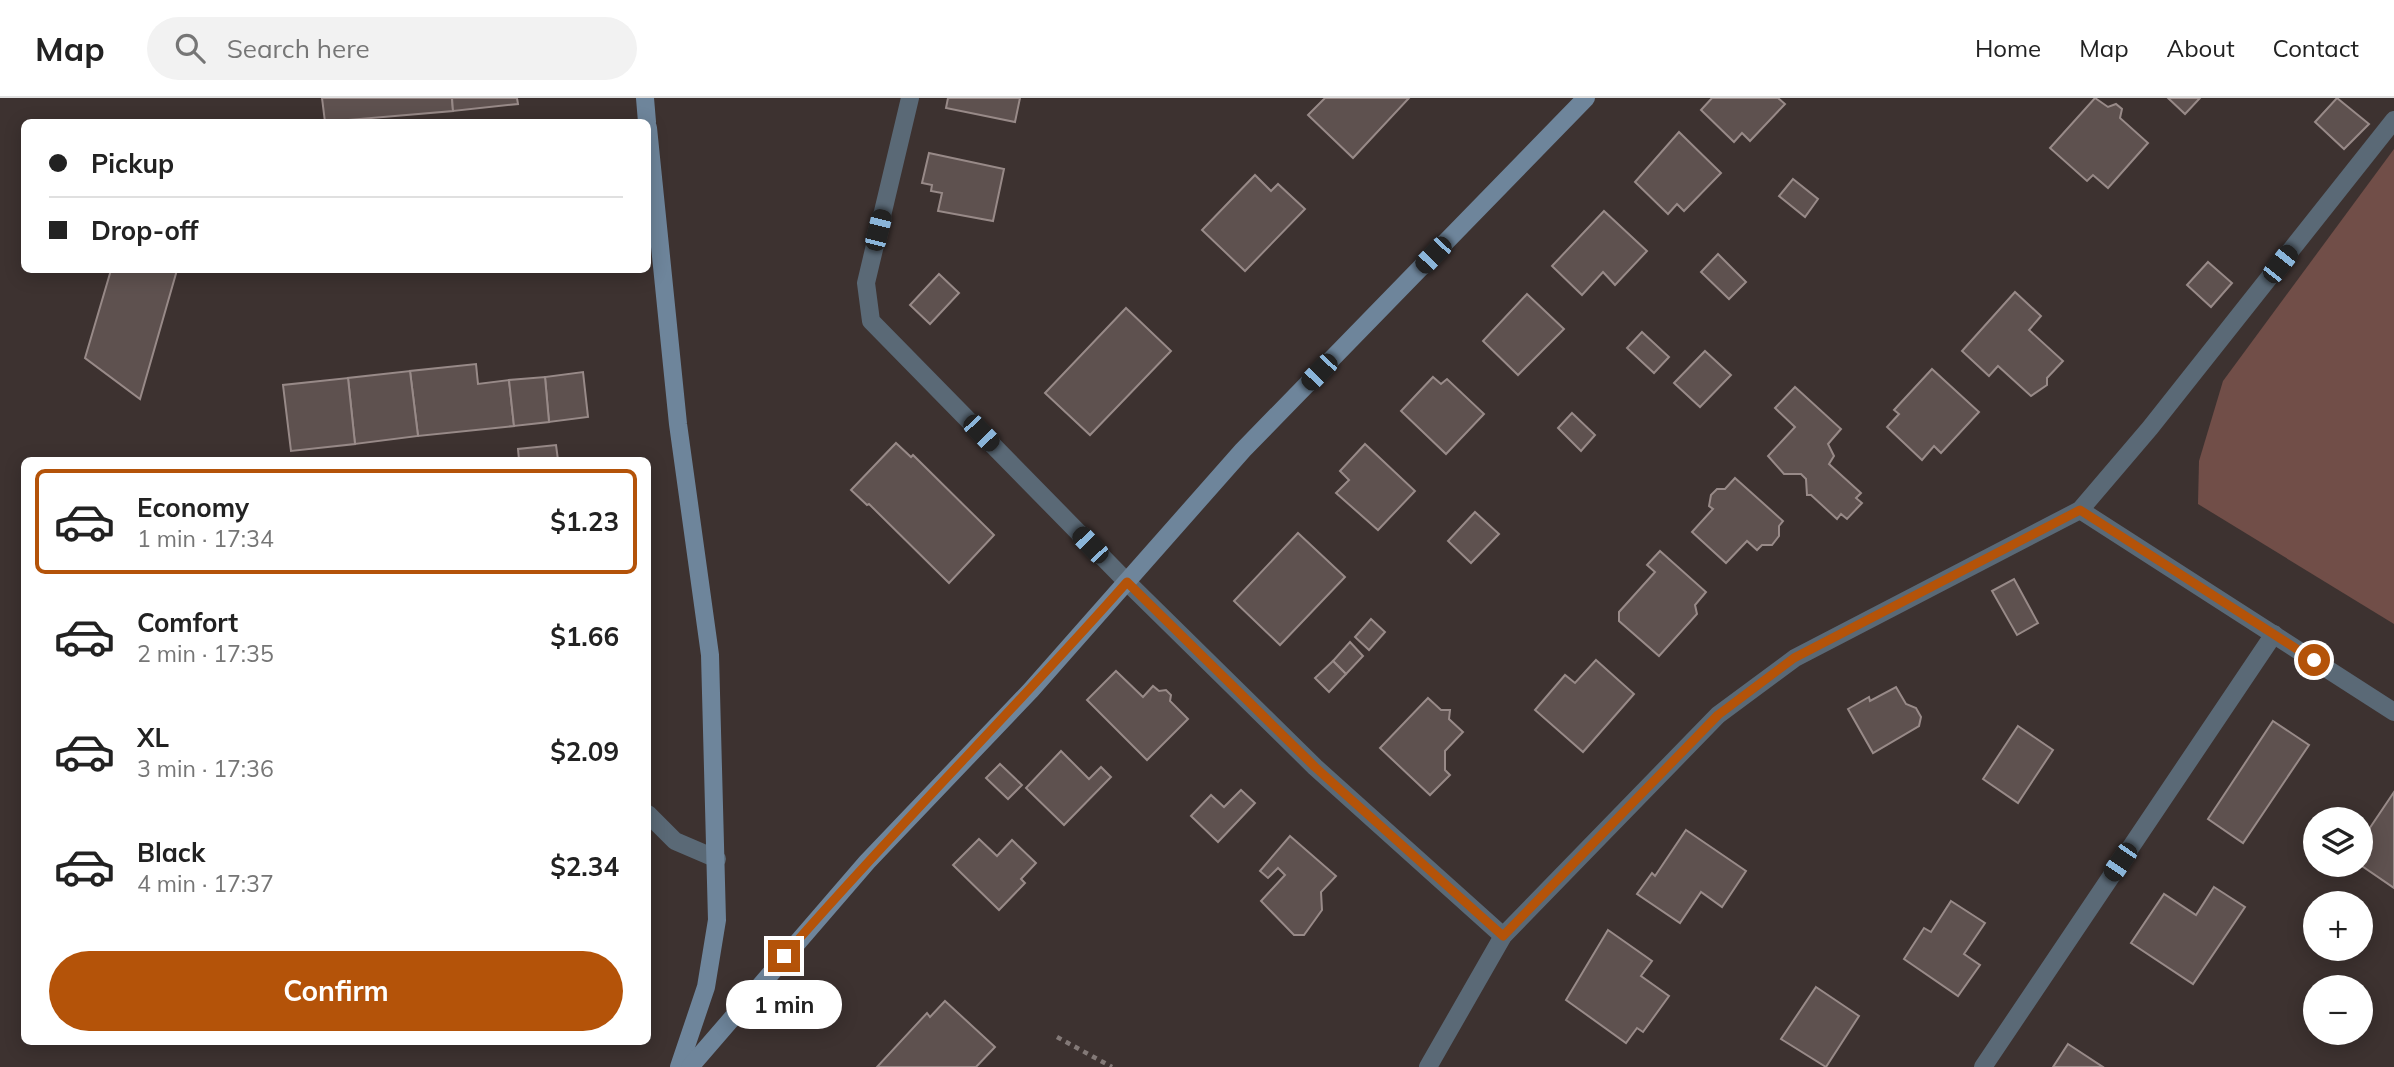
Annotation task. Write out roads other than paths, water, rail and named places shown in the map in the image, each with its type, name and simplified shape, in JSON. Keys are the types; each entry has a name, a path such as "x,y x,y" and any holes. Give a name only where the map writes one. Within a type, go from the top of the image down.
{"street":[{"path":"645,98 647,119"},
{"path":"910,98 866,283 871,321 1127,582 1315,767 1503,936"},
{"path":"690,1067 867,862 1031,690 1243,450 1586,98"},
{"path":"1428,1067 1503,936 1718,715 1794,658 2080,510 2150,428 2394,120"},
{"path":"651,158 678,424 710,655 717,920 706,987 679,1067"},
{"path":"2080,510 2394,712"},
{"path":"1983,1067 2274,634"},
{"path":"651,817 675,841 716,859"}]}
